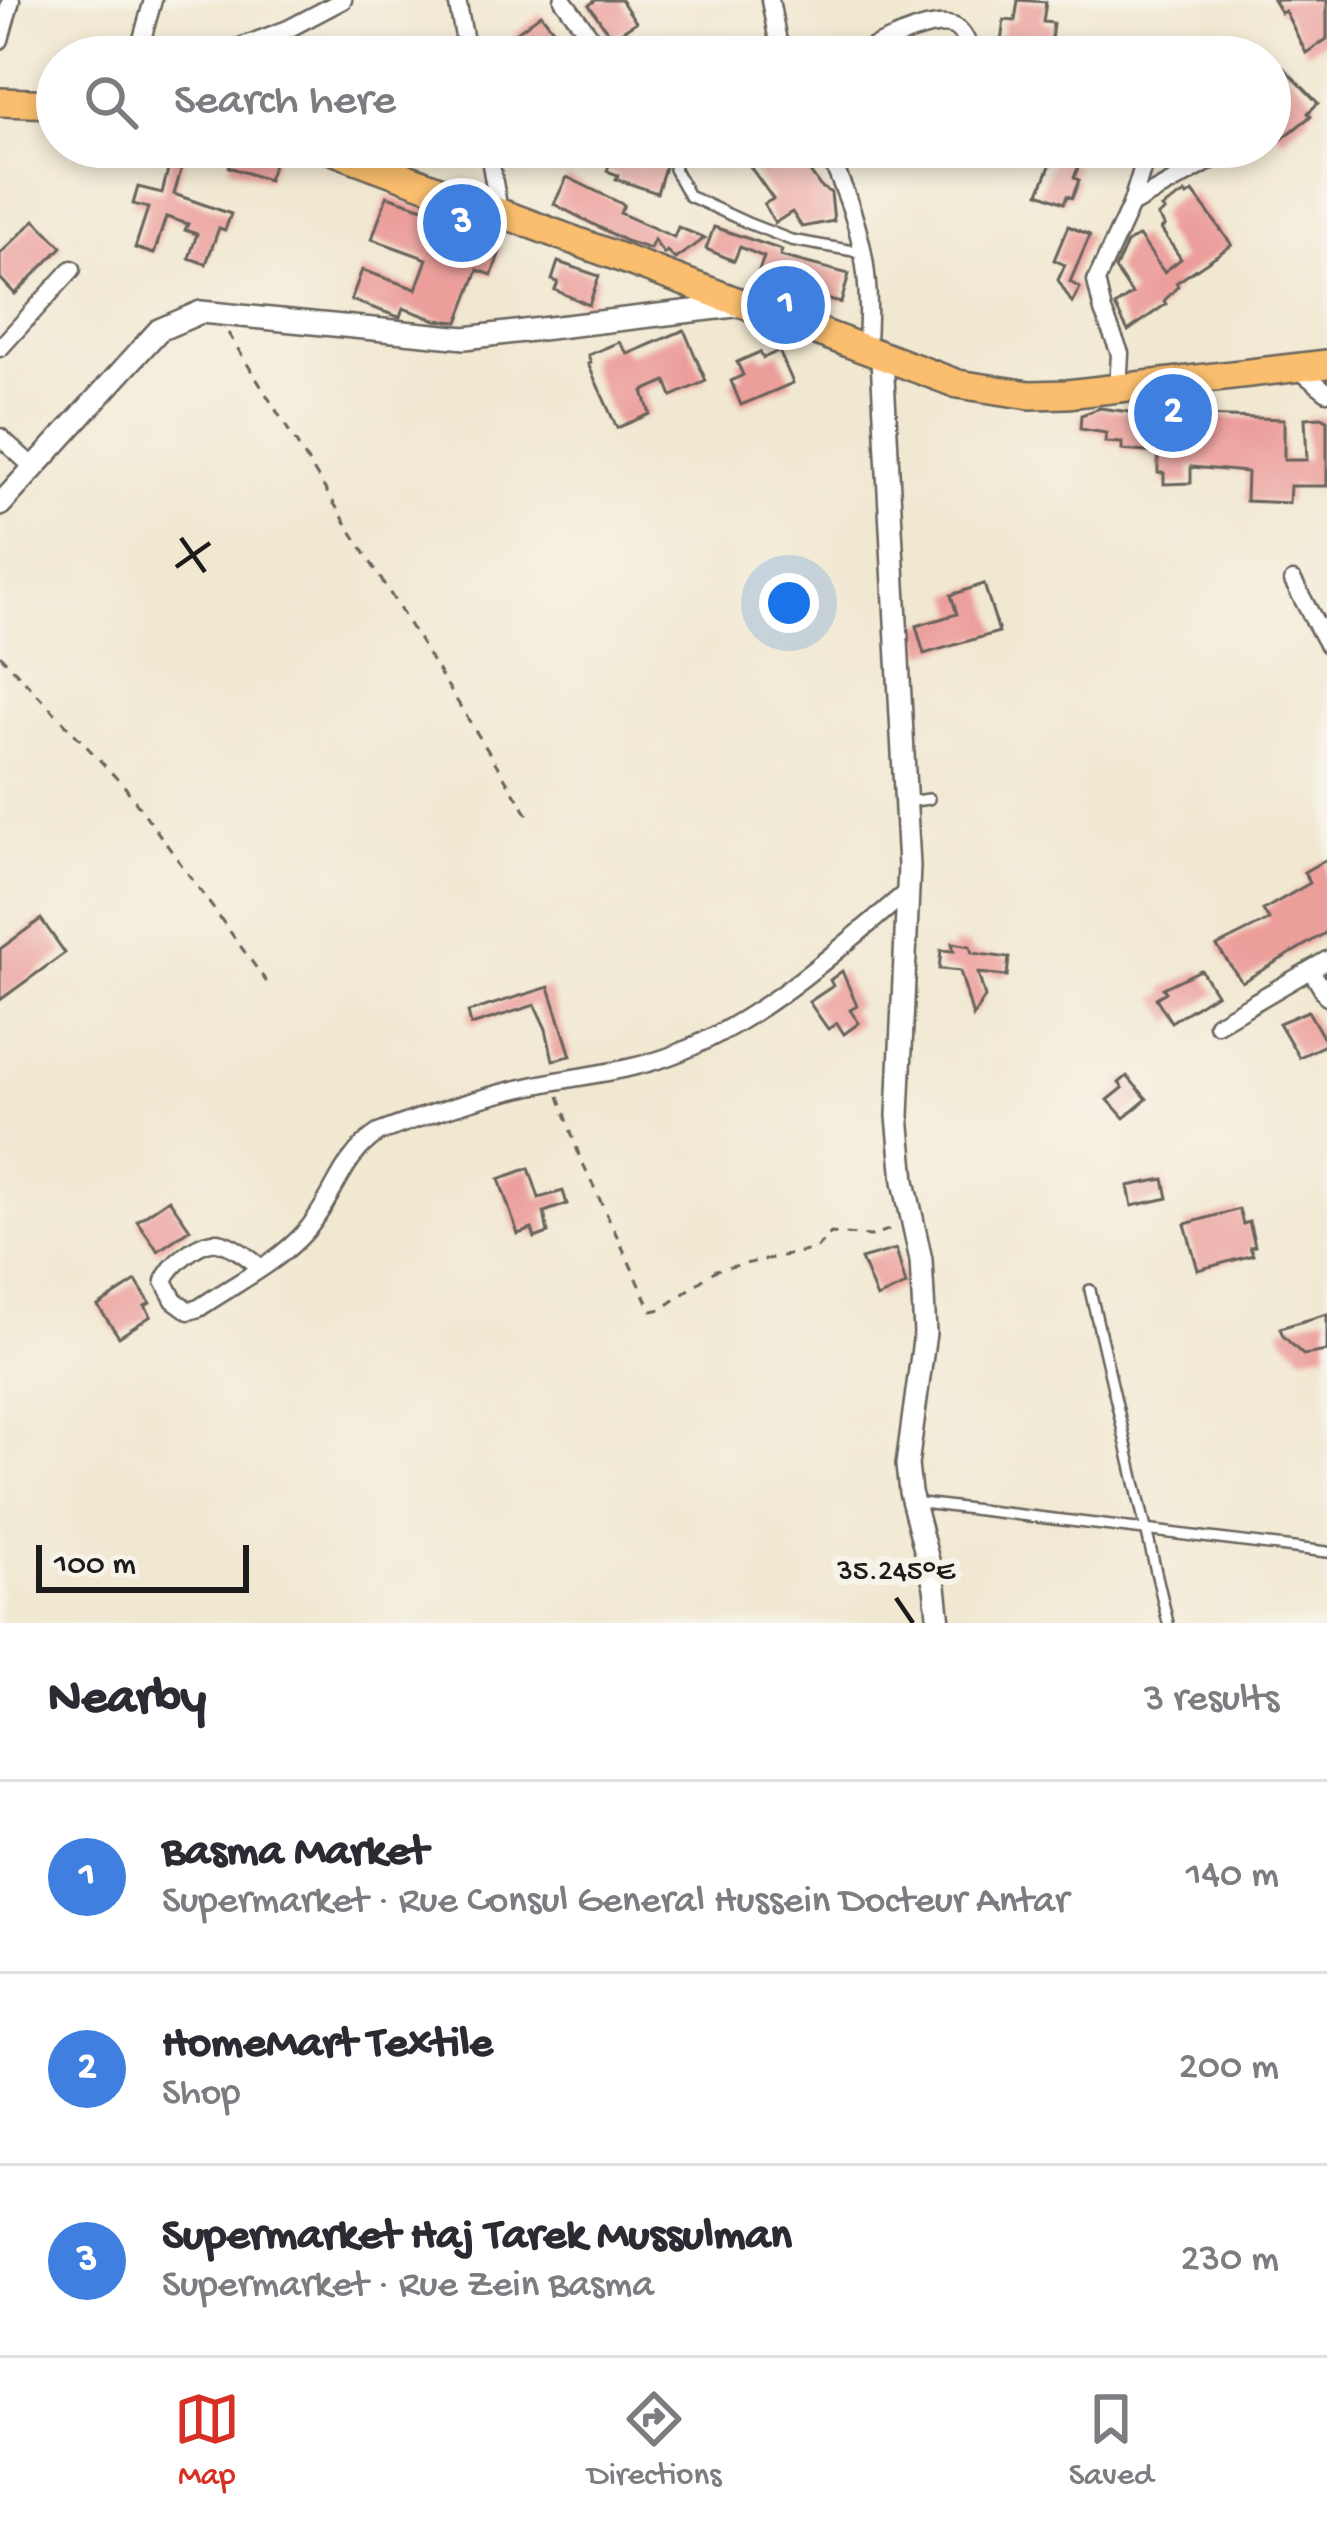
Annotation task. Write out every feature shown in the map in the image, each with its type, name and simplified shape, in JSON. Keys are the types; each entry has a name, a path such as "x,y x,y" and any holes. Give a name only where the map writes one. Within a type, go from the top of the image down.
{"main road":[{"path":"0,102 36,101"},
{"path":"381,168 874,356 990,391 1030,395 1118,391 1327,364"}],"street":[{"path":"0,40 11,0"},
{"path":"143,36 153,0"},
{"path":"269,36 343,0"},
{"path":"458,0 464,36"},
{"path":"563,0 590,36"},
{"path":"770,0 777,36"},
{"path":"904,36 933,24 950,24 963,36"},
{"path":"492,168 499,212"},
{"path":"835,168 865,253 871,294 918,801 898,1116 900,1160 924,1282 925,1333 908,1450 913,1502 935,1587 939,1623"},
{"path":"1118,391 1120,353 1102,311 1096,281 1142,168"},
{"path":"1131,205 1197,168"},
{"path":"0,348 72,269"},
{"path":"0,505 158,331 189,316 214,310 290,323 465,338 744,305"},
{"path":"1298,370 1327,392"},
{"path":"0,437 32,466"},
{"path":"1292,581 1327,644"},
{"path":"260,1267 212,1242 178,1262 164,1281 178,1306 194,1311 260,1267 305,1232 343,1167 378,1133 554,1082 623,1070 671,1055 777,995 910,889"},
{"path":"1217,1024 1319,965 1327,997"}],"lane":[{"path":"675,168 689,196 791,241 865,253"},
{"path":"1090,1290 1168,1623"},
{"path":"913,1502 1327,1552"}],"path":[{"path":"214,310 531,820"},
{"path":"0,655 125,787 268,984"},
{"path":"554,1082 579,1154 652,1311 727,1266 816,1249 831,1233 871,1235 913,1222"}],"building":[{"path":"596,0 621,0 636,22 611,36 589,5"},
{"path":"1018,0 1046,2 1043,22 1053,23 1052,36 1002,36 1004,20 1015,21"},
{"path":"1273,0 1327,0 1327,39 1306,53 1285,11 1281,13"},
{"path":"541,14 558,36 514,36"},
{"path":"1291,75 1318,103 1308,113 1311,116 1291,132"},
{"path":"168,168 182,168 174,194 231,214 225,230 219,228 206,264 189,258 197,234 185,230 188,224 166,217 154,254 135,248 148,208 133,204 138,187 162,193"},
{"path":"232,168 272,168 268,180"},
{"path":"665,168 657,193 616,179 618,175 607,171"},
{"path":"751,168 807,168 831,193 834,221 802,227 792,212 775,223 764,204 773,199"},
{"path":"1049,168 1078,168 1072,198 1067,196 1064,203 1039,193"},
{"path":"567,177 624,205 620,213 674,237 678,227 705,238 675,259 667,251 664,254 654,240 650,249 626,241 554,204"},
{"path":"1193,192 1232,245 1176,283 1166,304 1128,331 1115,306 1132,294 1115,269 1127,243 1139,236 1164,272 1181,259 1158,216 1165,211 1162,208"},
{"path":"387,196 496,232 491,245 501,248 492,275 478,270 458,322 403,308 400,317 351,300 362,270 416,289 427,259 372,239"},
{"path":"35,220 62,247 15,294 0,278 0,254"},
{"path":"1068,226 1090,235 1070,282 1080,288 1072,303 1058,280 1065,265 1054,260"},
{"path":"714,227 782,250 780,256 849,274 841,303 769,284 765,293 752,288 764,257 740,247 734,261 706,249"},
{"path":"558,262 599,276 589,305 555,290 558,282 552,280"},
{"path":"684,330 706,381 672,396 666,381 643,391 650,414 617,428 588,355 619,342 628,354"},
{"path":"779,351 793,383 741,405 731,381 743,375 737,362 760,352 763,358"},
{"path":"1100,408 1284,419 1284,460 1307,460 1305,418 1322,417 1327,420 1327,486 1290,486 1289,503 1246,501 1247,472 1191,467 1191,483 1164,484 1164,473 1158,473 1158,453 1122,450 1122,443 1105,442 1106,433 1080,429 1081,415"},
{"path":"984,584 999,632 924,654 916,626 957,614 951,595"},
{"path":"1327,859 1327,932 1242,982 1217,946 1269,920 1263,910 1310,883 1304,872"},
{"path":"41,919 65,953 0,1000 0,949"},
{"path":"952,943 970,946 972,953 1009,958 1007,976 978,973 985,997 973,1017 960,971 939,969 941,950 954,951"},
{"path":"1201,970 1216,994 1171,1022 1156,998 1166,992 1163,988"},
{"path":"842,971 857,1006 850,1010 859,1023 844,1034 837,1023 828,1029 809,1002 833,986 830,980"},
{"path":"549,987 571,1056 553,1060 535,1005 471,1025 468,1012"},
{"path":"1308,1011 1327,1044 1299,1057 1279,1023"},
{"path":"1127,1076 1147,1099 1124,1118 1108,1100 1123,1088 1119,1083"},
{"path":"529,1168 539,1198 563,1191 567,1204 544,1212 548,1233 535,1238 532,1229 518,1234 499,1179"},
{"path":"1164,1179 1168,1198 1132,1206 1128,1186"},
{"path":"169,1199 190,1229 158,1251 137,1221"},
{"path":"1239,1209 1243,1224 1249,1222 1253,1255 1198,1270 1185,1224"},
{"path":"896,1249 906,1285 877,1298 861,1259"},
{"path":"136,1281 150,1303 145,1306 151,1316 119,1337 98,1306"},
{"path":"1327,1314 1327,1351 1303,1355 1283,1336 1280,1328"}],"place":[{"name":"Supermarket Haj Tarek Mussulman","path":"462,223"},
{"name":"Basma Market","path":"786,305"},
{"name":"HomeMart Textile","path":"1173,413"}]}
